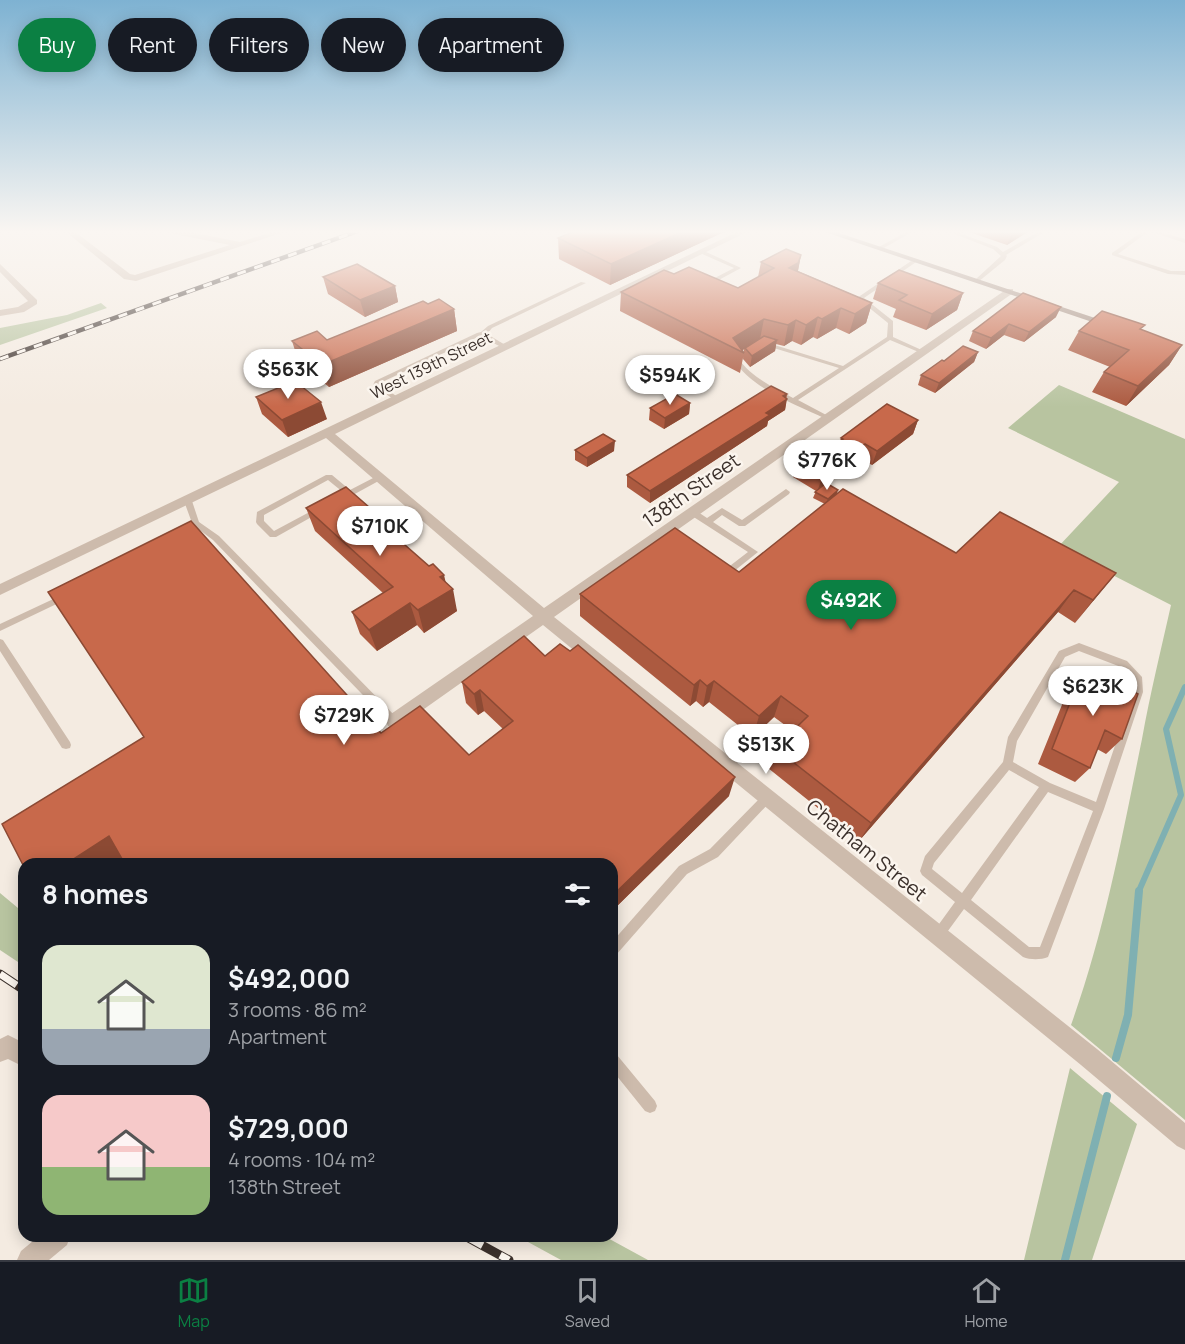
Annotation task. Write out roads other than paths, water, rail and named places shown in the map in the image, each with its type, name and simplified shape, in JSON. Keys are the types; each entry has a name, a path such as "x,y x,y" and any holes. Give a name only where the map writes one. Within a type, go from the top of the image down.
{"main road":[{"path":"1007,290 1120,328"}],"street":[{"path":"0,313 21,310 34,302 22,290"},
{"name":"West 139th Street","path":"0,590 624,290"},
{"name":"138th Street","path":"394,721 543,616 667,535 692,513 1010,291"},
{"name":"Chatham Street","path":"328,434 543,616 1185,1138"},
{"path":"0,1051 8,1046 18,1052"},
{"path":"30,1260 51,1242"}],"lane":[{"path":"398,400 376,385 377,382 483,334 490,327 569,290"},
{"path":"872,290 860,298 891,322 890,338"},
{"path":"483,334 505,348"},
{"path":"890,338 923,352"},
{"path":"794,400 890,338"},
{"path":"761,343 844,368"},
{"path":"744,354 735,359 740,367 828,418"},
{"path":"350,494 329,477 260,514 260,522 273,535 350,494 380,478"},
{"path":"707,522 723,511 742,524 786,492"},
{"path":"188,501 196,523 216,537 394,721"},
{"path":"692,513 754,552 725,574 716,568"},
{"path":"188,536 196,523"},
{"path":"0,628 73,592"},
{"path":"0,643 66,745"},
{"path":"1079,647 1124,664 1137,677 1138,692 1099,810 1044,953 1027,953 926,872 929,860 1008,764 1012,740 1062,654 1079,647"},
{"path":"1008,764 1046,786 1099,810"},
{"path":"938,935 1046,786"},
{"path":"618,944 682,870 714,853 766,799"},
{"path":"618,1067 650,1106"}],"waterway":[{"path":"1138,893 1181,795 1166,729 1185,687"},
{"path":"1116,1058 1128,1015 1139,891"},
{"path":"1065,1260 1107,1096"}],"railway":[{"path":"0,359 194,290"},
{"path":"0,974 18,986"},
{"path":"476,1242 509,1260"}]}
